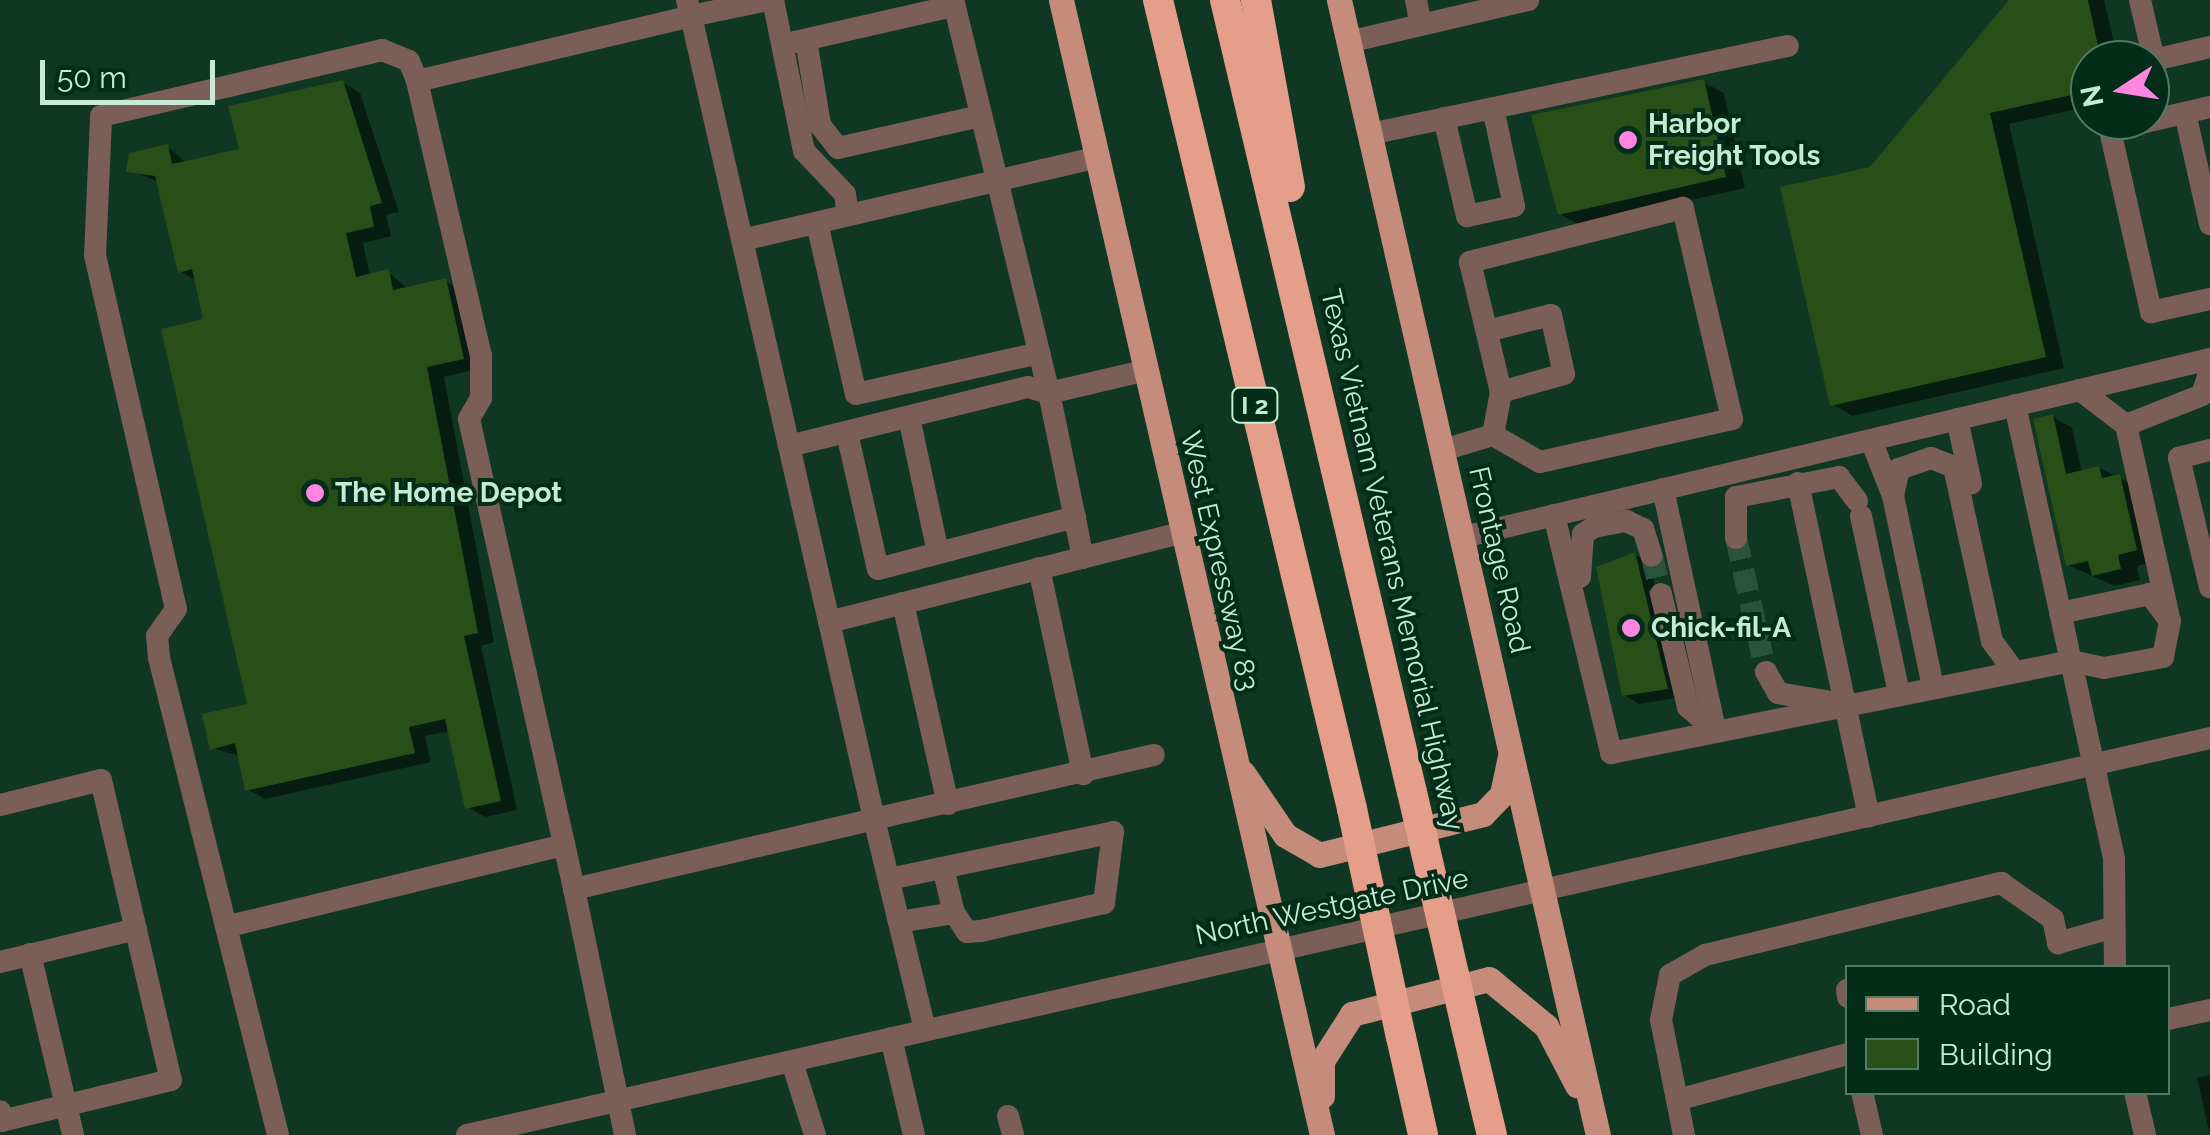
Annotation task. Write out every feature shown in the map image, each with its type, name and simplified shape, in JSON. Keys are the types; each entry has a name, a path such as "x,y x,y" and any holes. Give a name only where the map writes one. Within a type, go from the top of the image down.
{"highway":[{"name":"I 2","path":"1158,0 1352,810 1423,1135"},
{"name":"Texas Vietnam Veterans Memorial Highway","path":"1224,0 1340,470 1492,1135"},
{"path":"1256,0 1340,470"}],"main road":[{"name":"West Expressway 83","path":"1061,0 1093,158 1321,1134"},
{"name":"Frontage Road","path":"1339,0 1596,1126"},
{"path":"1235,760 1285,836 1319,855 1483,814 1502,794 1510,740"},
{"path":"1321,1134 1322,1062 1352,1014 1489,979 1546,1026 1596,1126"}],"street":[{"path":"417,81 689,8 770,0 804,151 845,194 848,215"},
{"path":"1416,0 1421,25"},
{"path":"1348,42 1528,0"},
{"path":"2140,0 2154,60 2210,47"},
{"path":"782,46 954,3 994,181 1049,392 1083,558"},
{"path":"689,8 874,820 926,1030"},
{"path":"806,40 820,125 838,148 980,116"},
{"path":"1370,134 1788,46"},
{"path":"278,1135 229,926 159,658 157,636 176,609 95,256 101,116 382,50 410,61 417,81 482,355 481,398 468,419 625,1135"},
{"path":"2210,107 2110,130 2151,312 2210,298"},
{"path":"1444,118 1467,216 1514,206 1493,108"},
{"path":"2185,113 2210,224"},
{"path":"742,240 1093,158"},
{"path":"1443,450 1493,435 1540,462 1732,419 1683,208 1470,262 1501,392 1493,435"},
{"path":"816,223 856,394 1039,354"},
{"path":"1486,331 1552,316 1564,374 1501,392"},
{"path":"1463,536 2210,359"},
{"path":"790,446 910,422 1028,387 1049,392 1143,371"},
{"path":"2126,426 2202,395 2210,371"},
{"path":"1554,515 1610,753 2070,661 2104,668 2163,657 2170,621 2126,426 2080,390"},
{"path":"2016,405 2114,859 2114,965"},
{"path":"1957,419 2014,672"},
{"path":"910,422 938,553"},
{"path":"848,433 878,569 1074,517"},
{"path":"1871,440 1893,496 1933,686"},
{"path":"2210,450 2179,458 2210,587"},
{"path":"1893,496 1899,470 1932,458 1954,467 1992,641 2014,672"},
{"path":"1736,538 1736,497 1839,477 1859,508 1899,693"},
{"path":"1798,484 1869,818"},
{"path":"1663,489 1715,730"},
{"path":"1584,643 1583,534 1626,521 1643,529 1652,556"},
{"path":"829,622 1181,533"},
{"path":"1039,568 1083,774"},
{"path":"1661,594 1688,707 1715,730"},
{"path":"2060,613 2150,594 2170,621"},
{"path":"903,604 948,804"},
{"path":"1766,672 1778,692 1845,703"},
{"name":"North Westgate Drive","path":"467,1135 1275,948 1545,893 2210,738"},
{"path":"574,889 1083,774 1154,754"},
{"path":"0,805 101,780 171,1080 2,1121 0,1111"},
{"path":"889,879 1113,832 1104,903 981,931 967,932 954,913 944,868"},
{"path":"229,926 564,845"},
{"path":"1684,1135 1661,1020 1670,976 1705,954 2001,883 2053,919 2058,943 2114,928"},
{"path":"899,922 954,913"},
{"path":"0,962 136,929"},
{"path":"30,954 73,1135"},
{"path":"2170,1020 2210,1010"},
{"path":"891,1038 914,1135"},
{"path":"1677,1100 1845,1055"},
{"path":"792,1062 816,1135"},
{"path":"1863,1095 1872,1135"},
{"path":"2136,1095 2145,1135"}],"building":[{"path":"2009,0 2088,0 2097,40 2070,40 2070,95 1990,113 2046,357 1830,406 1780,187 1870,167"},
{"name":"Harbor Freight Tools","path":"1704,79 1726,177 1558,215 1531,115"},
{"name":"The Home Depot","path":"343,80 382,203 370,206 374,227 346,233 356,277 389,269 393,290 446,278 464,359 427,367 478,633 464,636 501,801 465,809 445,719 409,727 415,753 245,791 235,743 210,750 202,714 247,704 161,329 203,319 192,269 178,273 155,176 126,172 129,153 168,144 172,164 239,149 228,106"},
{"path":"2053,414 2066,474 2099,466 2102,478 2120,474 2137,550 2118,555 2121,569 2092,576 2088,561 2066,566 2033,419"},
{"name":"Chick-fil-A","path":"1635,552 1668,689 1622,696 1596,567"}],"tunnel":[{"path":"1736,538 1766,672"},
{"path":"1652,556 1661,594"}],"place":[{"name":"Harbor Freight Tools","path":"1628,140"},
{"name":"The Home Depot","path":"315,493"},
{"name":"Chick-fil-A","path":"1631,628"}]}
